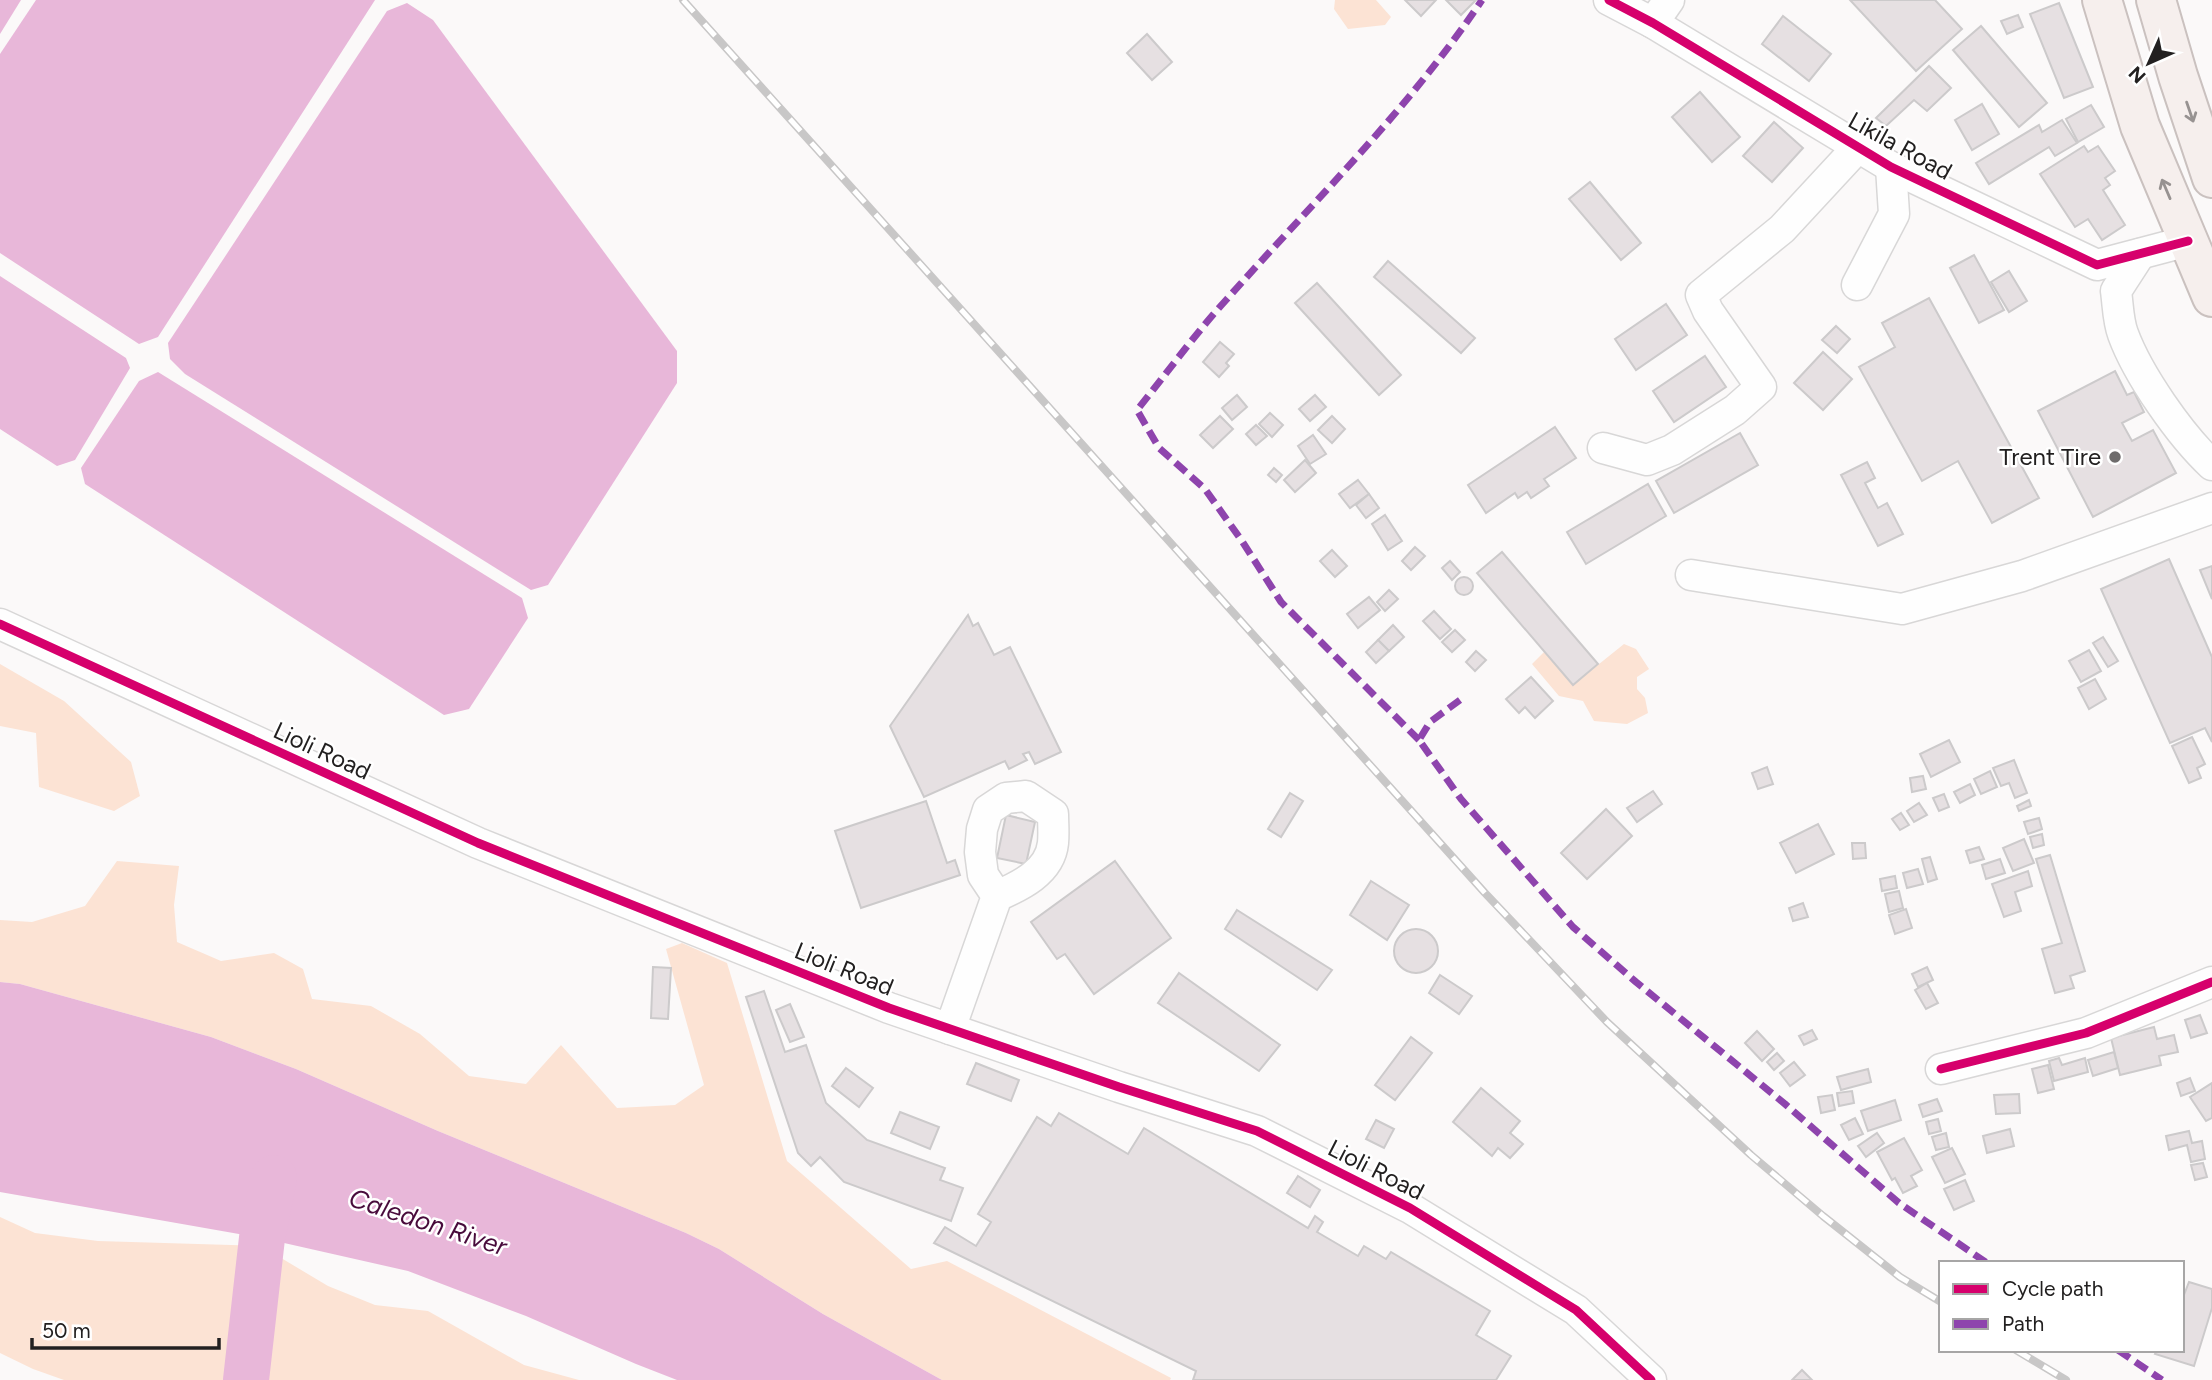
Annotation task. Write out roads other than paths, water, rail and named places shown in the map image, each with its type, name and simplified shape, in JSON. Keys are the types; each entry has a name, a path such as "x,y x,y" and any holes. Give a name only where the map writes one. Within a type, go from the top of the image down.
{"highway":[{"path":"2102,0 2140,126 2212,297"},
{"path":"2156,0 2212,177"}],"street":[{"name":"Likila Road","path":"1609,0 1661,11 1891,167 2097,265 2188,241"},
{"path":"1603,448 1647,460 1672,450 1735,410 1761,387 1708,311 1701,295 1782,229 1858,147"},
{"path":"1857,285 1894,214 1891,167"},
{"path":"2140,254 2116,291 2122,332 2141,373 2180,429 2212,465"},
{"path":"1691,575 1902,609 2022,576 2212,508"},
{"name":"Lioli Road","path":"0,624 478,843 889,1008 1269,1136 1410,1208 1576,1310 1651,1380"},
{"path":"950,1028 997,895"},
{"path":"1941,1069 2086,1033 2212,982"}],"water":[{"path":"0,0 21,0 0,34"},
{"path":"36,0 375,0 158,337 139,344 0,253 0,54"},
{"path":"407,3 433,20 677,351 677,383 548,585 531,590 185,374 170,359 168,343 387,11"},
{"path":"0,276 126,358 130,368 75,460 57,466 0,429"},
{"path":"158,372 522,598 528,618 469,709 444,715 85,484 81,468 139,381"},
{"name":"Caledon River","path":"0,982 20,984 211,1037 296,1069 438,1131 686,1233 719,1249 823,1314 942,1380 677,1380 526,1316 408,1271 262,1238 0,1192"}],"waterway":[{"path":"246,1380 262,1238 274,1178"}],"railway":[{"path":"683,0 1485,893 1607,1022 1751,1155 1823,1216 1900,1277 1939,1301"},
{"path":"2019,1352 2066,1380"}],"place":[{"name":"Trent Tire","path":"2115,457"}]}
